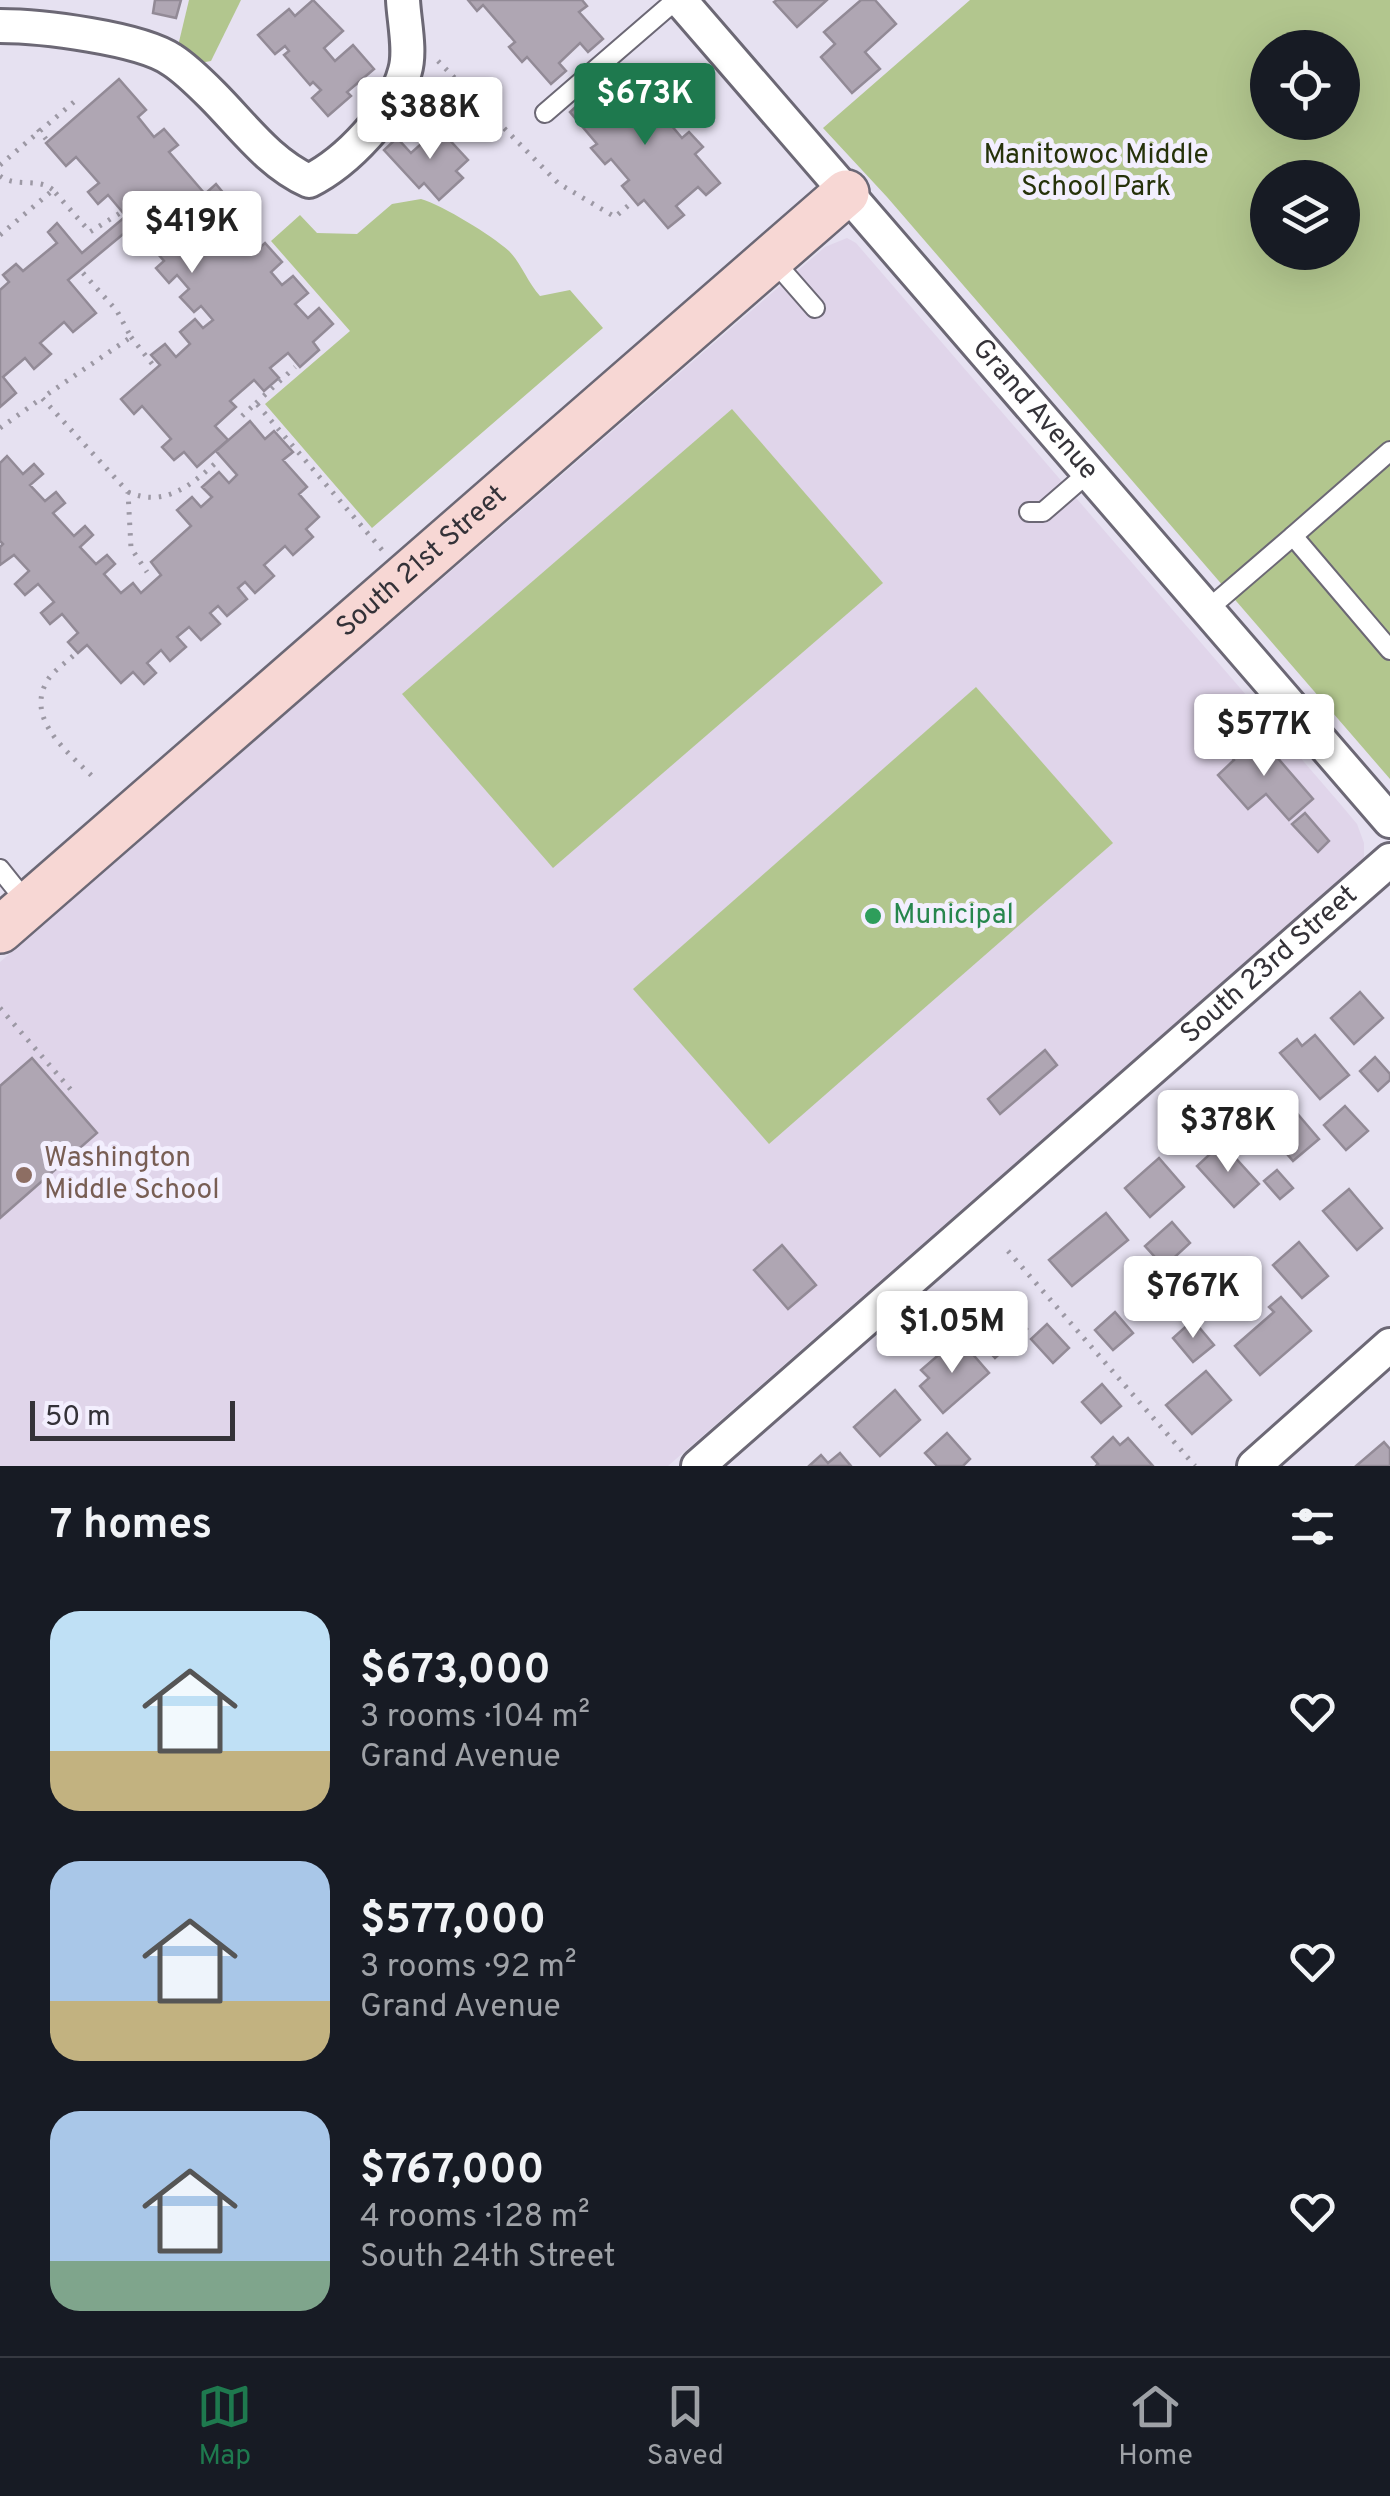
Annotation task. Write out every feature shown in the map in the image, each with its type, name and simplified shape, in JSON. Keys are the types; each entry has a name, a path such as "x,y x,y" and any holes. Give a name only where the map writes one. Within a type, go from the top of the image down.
{"street":[{"name":"Grand Avenue","path":"678,0 1390,822"},
{"path":"4,17 129,43 170,58 209,92 283,169 309,182 333,169 352,150 394,96 406,68 404,13"},
{"name":"South 21st Street","path":"14,918 846,193"},
{"name":"South 23rd Street","path":"698,1466 1390,860"},
{"path":"1254,1466 1390,1345"}],"lane":[{"path":"545,113 678,0"},
{"path":"773,259 815,308"},
{"path":"1207,610 1390,450"},
{"path":"1029,512 1043,512 1088,473"},
{"path":"1292,536 1390,650"},
{"path":"0,869 14,918"}],"path":[{"path":"404,13 558,183 615,217 630,204"},
{"path":"0,164 75,101"},
{"path":"38,130 46,139"},
{"path":"0,176 8,182 47,184 90,232 120,213"},
{"path":"0,235 53,190"},
{"path":"83,273 117,311 152,365"},
{"path":"0,428 131,337"},
{"path":"242,416 295,367"},
{"path":"42,398 128,492 140,497 170,495 193,484 218,461"},
{"path":"256,403 385,554"},
{"path":"128,492 131,548 147,572"},
{"path":"73,656 50,678 40,708 56,741 94,778"},
{"path":"0,1008 72,1091"},
{"path":"1008,1252 1195,1466"}],"shaded area":[{"path":"847,238 856,243 1342,806 1357,824 1364,843 1364,858 668,1466 0,1466 0,962 825,247"}],"green space":[{"path":"189,0 241,0 211,61 200,63 178,46"},
{"name":"Manitowoc Middle School Park","path":"970,0 1390,0 1390,779 823,128"},
{"path":"421,199 454,214 501,244 540,296 570,290 603,328 372,528 265,404 350,331 271,241 300,215 317,233 357,234 392,204"},
{"path":"732,409 883,583 553,868 402,694"},
{"name":"Municipal","path":"976,687 1113,843 769,1144 633,989"}],"building":[{"path":"155,0 181,0 176,18 153,13"},
{"path":"313,0 343,31 324,48 335,61 353,45 374,69 347,92 351,96 328,116 312,98 321,90 313,82 310,85 284,55 289,51 285,46 275,54 258,35 289,9 295,16"},
{"path":"468,0 582,0 587,6 579,12 603,39 588,52 580,43 559,63 566,71 551,84 527,57 522,62 509,47 515,42 483,5 477,11"},
{"path":"827,0 797,27 774,2"},
{"path":"861,0 875,0 896,24 865,52 880,69 852,93 821,57 835,44 824,32"},
{"path":"623,69 648,99 656,93 667,106 660,112 682,138 689,132 703,147 695,154 720,183 706,195 698,187 676,206 684,215 668,228 644,200 638,205 622,186 629,180 611,159 605,164 591,148 597,144 570,112 584,99 591,107 615,86 609,80"},
{"path":"119,79 146,110 138,117 154,137 164,129 178,145 169,152 205,194 216,184 230,201 218,211 231,226 240,218 252,232 242,241 254,253 265,243 282,262 271,272 282,285 293,276 308,293 295,304 308,318 319,308 333,324 313,342 319,350 300,367 288,353 270,368 279,378 264,391 254,380 230,401 236,407 215,426 228,440 197,467 184,452 174,460 162,447 171,439 142,406 134,414 121,399 160,365 151,355 165,344 176,357 190,344 180,332 195,319 203,328 213,320 201,306 194,312 180,297 189,289 177,275 169,283 156,268 164,261 151,246 143,254 132,241 141,234 108,195 98,204 88,192 99,183 76,157 66,166 46,143"},
{"path":"433,122 468,160 456,171 463,178 439,200 424,183 419,188 384,150 397,138 411,153 429,137 423,130"},
{"path":"126,216 134,225 68,280 96,313 73,332 64,322 40,343 51,354 34,369 25,358 3,377 16,393 0,407 0,290 9,282 3,275 16,264 23,271 57,243 48,232 57,223 82,253"},
{"path":"250,421 265,439 274,431 293,452 283,460 307,487 299,494 319,517 306,529 313,537 293,555 285,546 264,565 274,576 255,593 245,582 238,588 247,599 227,616 218,606 210,613 220,624 201,640 189,627 177,637 186,647 170,661 161,650 147,663 156,673 144,684 133,672 121,683 87,645 78,653 68,642 78,633 62,614 50,624 41,613 54,602 38,584 25,595 15,584 29,571 14,555 0,565 0,463 7,456 23,474 34,464 43,474 30,485 45,501 56,492 65,503 53,513 74,536 85,526 93,535 80,547 96,564 107,555 115,564 104,574 121,593 133,583 141,593 161,575 151,562 191,526 177,510 192,497 201,507 212,497 202,487 219,472 229,483 237,475 216,451"},
{"path":"1257,734 1313,799 1289,820 1266,794 1248,809 1218,775 1234,760 1231,756"},
{"path":"1305,813 1329,841 1318,852 1292,824"},
{"path":"1360,992 1383,1018 1354,1044 1331,1018"},
{"path":"1315,1035 1349,1075 1320,1099 1280,1053 1297,1039 1302,1046"},
{"path":"1045,1050 1057,1065 1000,1114 988,1099"},
{"path":"1375,1057 1390,1074 1390,1080 1378,1091 1360,1071"},
{"name":"Washington Middle School","path":"32,1058 97,1133 0,1218 0,1086"},
{"path":"1284,1098 1319,1139 1293,1161 1258,1120"},
{"path":"1345,1106 1368,1131 1346,1150 1324,1125"},
{"path":"1222,1143 1259,1184 1234,1207 1197,1166"},
{"path":"1159,1158 1184,1187 1150,1217 1125,1188"},
{"path":"1277,1170 1293,1188 1280,1199 1264,1181"},
{"path":"1349,1189 1382,1228 1357,1250 1323,1211"},
{"path":"1106,1213 1128,1240 1072,1286 1049,1260"},
{"path":"1172,1222 1190,1243 1164,1267 1145,1246"},
{"path":"1299,1242 1328,1276 1302,1298 1273,1265"},
{"path":"782,1245 816,1285 788,1309 754,1270"},
{"path":"1281,1297 1311,1331 1260,1375 1235,1346 1274,1312 1269,1307"},
{"path":"1001,1300 1027,1329 995,1358 969,1329"},
{"path":"1115,1312 1133,1333 1113,1350 1095,1330"},
{"path":"1193,1320 1214,1345 1193,1362 1173,1338"},
{"path":"1047,1324 1069,1348 1053,1363 1031,1339"},
{"path":"963,1343 989,1373 943,1413 920,1386 929,1378 921,1370 949,1346 954,1351"},
{"path":"1206,1371 1231,1400 1192,1434 1166,1405"},
{"path":"1102,1384 1121,1406 1101,1423 1082,1402"},
{"path":"895,1390 920,1420 880,1456 854,1427"},
{"path":"947,1433 970,1459 963,1466 937,1466 925,1453"},
{"path":"1113,1437 1120,1445 1128,1438 1153,1466 1096,1466 1092,1457"},
{"path":"1384,1442 1390,1449 1390,1466 1356,1466"},
{"path":"840,1453 851,1466 809,1466 821,1455 828,1463"}],"place":[{"name":"Municipal","path":"873,916"},
{"name":"Washington Middle School","path":"24,1175"}]}
